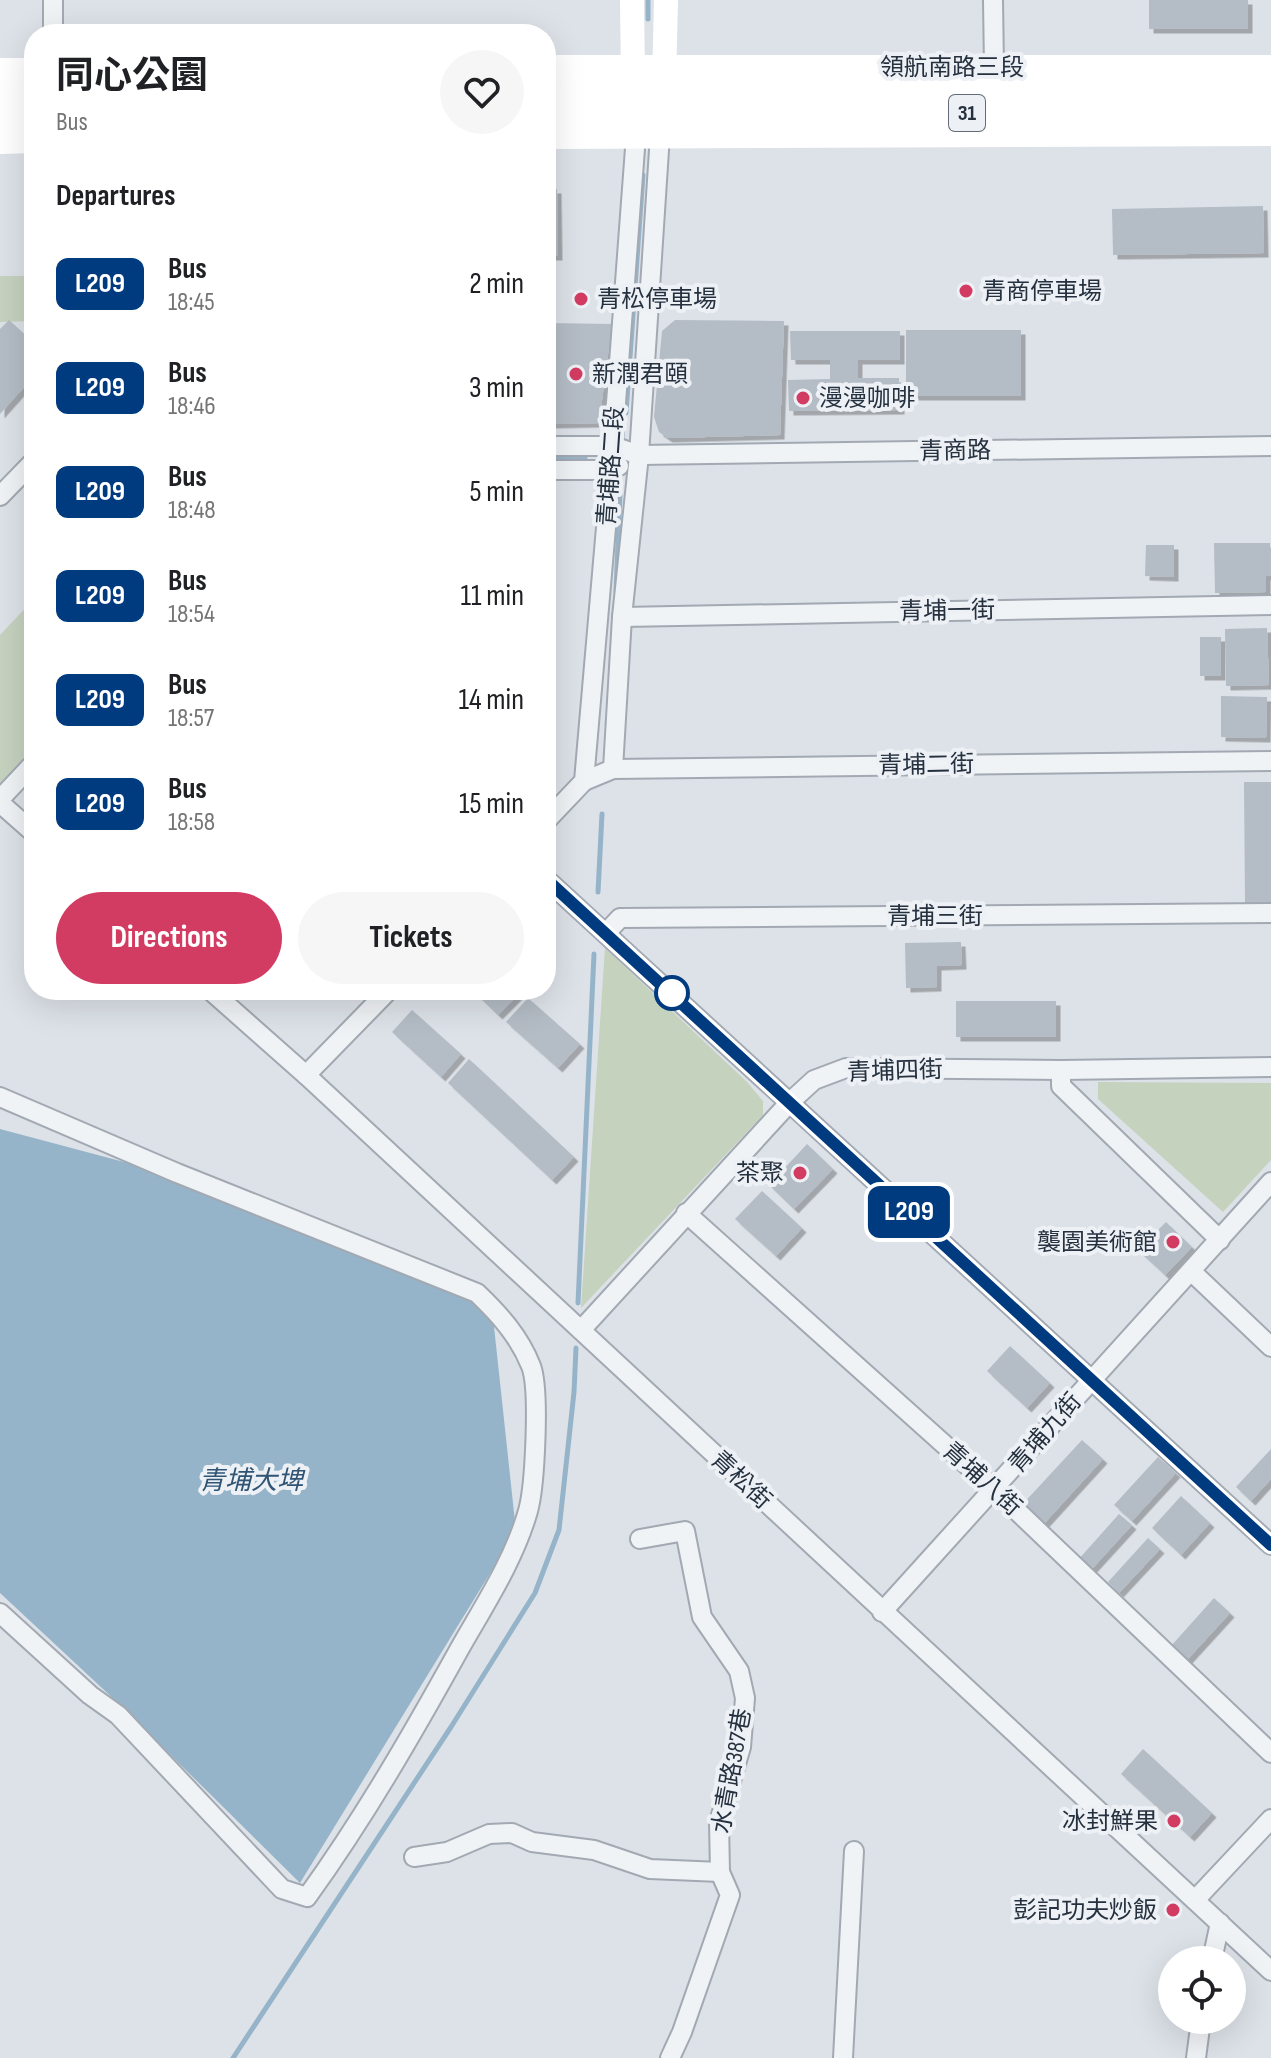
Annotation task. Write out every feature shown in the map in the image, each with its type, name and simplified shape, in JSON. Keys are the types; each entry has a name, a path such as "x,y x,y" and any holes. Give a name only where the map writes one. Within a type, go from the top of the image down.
{"main road":[{"name":"領航南路三段","path":"649,101 1271,90"},
{"name":"31","path":"556,92 649,101"},
{"path":"0,94 24,93"},
{"name":"領航南路三段","path":"649,101 1271,112"},
{"name":"31","path":"556,113 649,101"},
{"path":"0,117 24,117"}],"street":[{"path":"53,0 53,24"},
{"name":"青埔路二段","path":"613,769 622,617 639,455 649,101 632,0"},
{"name":"青埔路二段","path":"584,781 613,446 649,101 666,0"},
{"path":"993,0 994,68"},
{"name":"領航南路三段","path":"649,101 994,68 1271,67"},
{"path":"0,70 24,70"},
{"name":"31","path":"556,70 649,101 1271,134"},
{"name":"31","path":"556,134 649,101"},
{"path":"0,142 24,141"},
{"name":"青商路","path":"556,446 613,446 639,455 1271,446"},
{"name":"青商路","path":"556,470 611,470 639,455"},
{"path":"0,496 24,471"},
{"name":"青埔一街","path":"622,617 1271,605"},
{"name":"青埔二街","path":"584,781 613,769 1271,761"},
{"path":"24,774 0,801 24,824"},
{"path":"556,810 584,781"},
{"path":"556,888 1271,1545"},
{"name":"青埔三街","path":"606,933 620,918 1271,913"},
{"name":"青松街","path":"221,1000 306,1075 1271,1971"},
{"path":"306,1075 379,1000"},
{"name":"青埔四街","path":"581,1330 686,1213 814,1080 846,1068 1061,1070 1271,1067"},
{"path":"1061,1070 1061,1086 1220,1240"},
{"path":"0,1097 177,1173 477,1293 507,1322 532,1368 536,1419 529,1509 512,1556 424,1713 335,1859 307,1897 282,1889 118,1715 90,1695 0,1613"},
{"name":"青埔九街","path":"882,1612 1271,1182"},
{"name":"青埔八街","path":"686,1213 995,1490 1271,1753"},
{"path":"1192,1272 1271,1347"},
{"name":"水青路387巷","path":"640,1539 685,1531 702,1617 739,1671 745,1698 741,1747 719,1822 720,1872 730,1895 670,2058"},
{"path":"1195,1900 1271,1819"},
{"path":"414,1857 447,1852 489,1834 512,1833 532,1842 594,1850 650,1869 720,1872"},
{"path":"843,2058 854,1851"},
{"path":"1215,1946 1220,1923"},
{"path":"1196,2058 1199,2034"}],"green space":[{"path":"0,276 24,276 24,321 0,322"},
{"path":"24,610 24,758 0,783 0,635"},
{"path":"605,948 747,1082 763,1101 763,1115 581,1308"},
{"path":"1098,1082 1271,1083 1271,1160 1223,1212 1098,1099"}],"water":[{"name":"青埔大埤","path":"0,1129 143,1167 492,1308 516,1531 300,1883 118,1703 0,1593"}],"building":[{"path":"1149,0 1248,0 1248,29 1149,29"},
{"path":"556,189 557,189 556,256"},
{"path":"1263,206 1264,253 1113,255 1112,209"},
{"path":"9,320 24,334 24,387 0,414 0,329"},
{"path":"675,320 784,321 780,435 668,438 659,432 654,417 662,331"},
{"name":"新潤君頤","path":"556,323 612,324 599,423 556,424"},
{"path":"906,330 1021,330 1021,396 906,396"},
{"path":"790,331 900,331 900,360 858,360 858,378 899,378 900,410 789,411 788,380 830,379 830,360 791,360"},
{"path":"1214,543 1270,543 1271,576 1266,576 1266,592 1215,593"},
{"path":"1146,545 1174,545 1174,577 1145,576"},
{"path":"1267,628 1269,685 1226,686 1225,629"},
{"path":"1200,637 1221,637 1221,676 1200,676"},
{"path":"1221,696 1267,697 1266,738 1221,737"},
{"path":"1244,782 1271,782 1271,905 1245,905"},
{"path":"961,942 962,965 937,966 937,987 906,988 905,943"},
{"path":"482,1000 513,1000 498,1015"},
{"path":"526,1000 530,1000 580,1044 558,1068 506,1022"},
{"path":"956,1001 1056,1001 1056,1037 956,1037"},
{"path":"412,1010 461,1054 441,1077 392,1032"},
{"path":"469,1059 574,1157 552,1180 448,1083"},
{"path":"807,1144 833,1169 794,1209 769,1185"},
{"path":"762,1191 802,1228 776,1256 735,1219"},
{"path":"1166,1222 1192,1247 1165,1275 1138,1250"},
{"path":"1010,1346 1050,1383 1027,1408 987,1371"},
{"path":"1082,1440 1103,1459 1041,1527 1020,1507"},
{"path":"1271,1449 1271,1479 1251,1501 1236,1487"},
{"path":"1158,1457 1176,1473 1132,1521 1114,1505"},
{"path":"1181,1496 1210,1523 1181,1555 1152,1528"},
{"path":"1119,1514 1132,1525 1090,1571 1078,1560"},
{"path":"1148,1538 1160,1549 1119,1593 1108,1582"},
{"path":"1214,1598 1230,1613 1187,1660 1171,1646"},
{"path":"1143,1749 1212,1813 1190,1837 1121,1774"}],"waterway":[{"path":"648,0 648,19"},
{"path":"626,413 643,175"},
{"path":"556,458 585,458"},
{"path":"616,592 620,494"},
{"path":"598,892 602,814"},
{"path":"578,1303 594,954"},
{"path":"233,2058 451,1727 535,1593 559,1530 576,1348"}],"bus line":[{"name":"L209","path":"556,888 1271,1545"}],"place":[{"name":"青商停車場","path":"966,291"},
{"name":"青松停車場","path":"581,299"},
{"name":"新潤君頤","path":"576,374"},
{"name":"漫漫咖啡","path":"803,398"},
{"name":"茶聚","path":"800,1173"},
{"name":"襲園美術館","path":"1173,1242"},
{"name":"冰封鮮果","path":"1174,1821"},
{"name":"彭記功夫炒飯","path":"1173,1910"}]}
